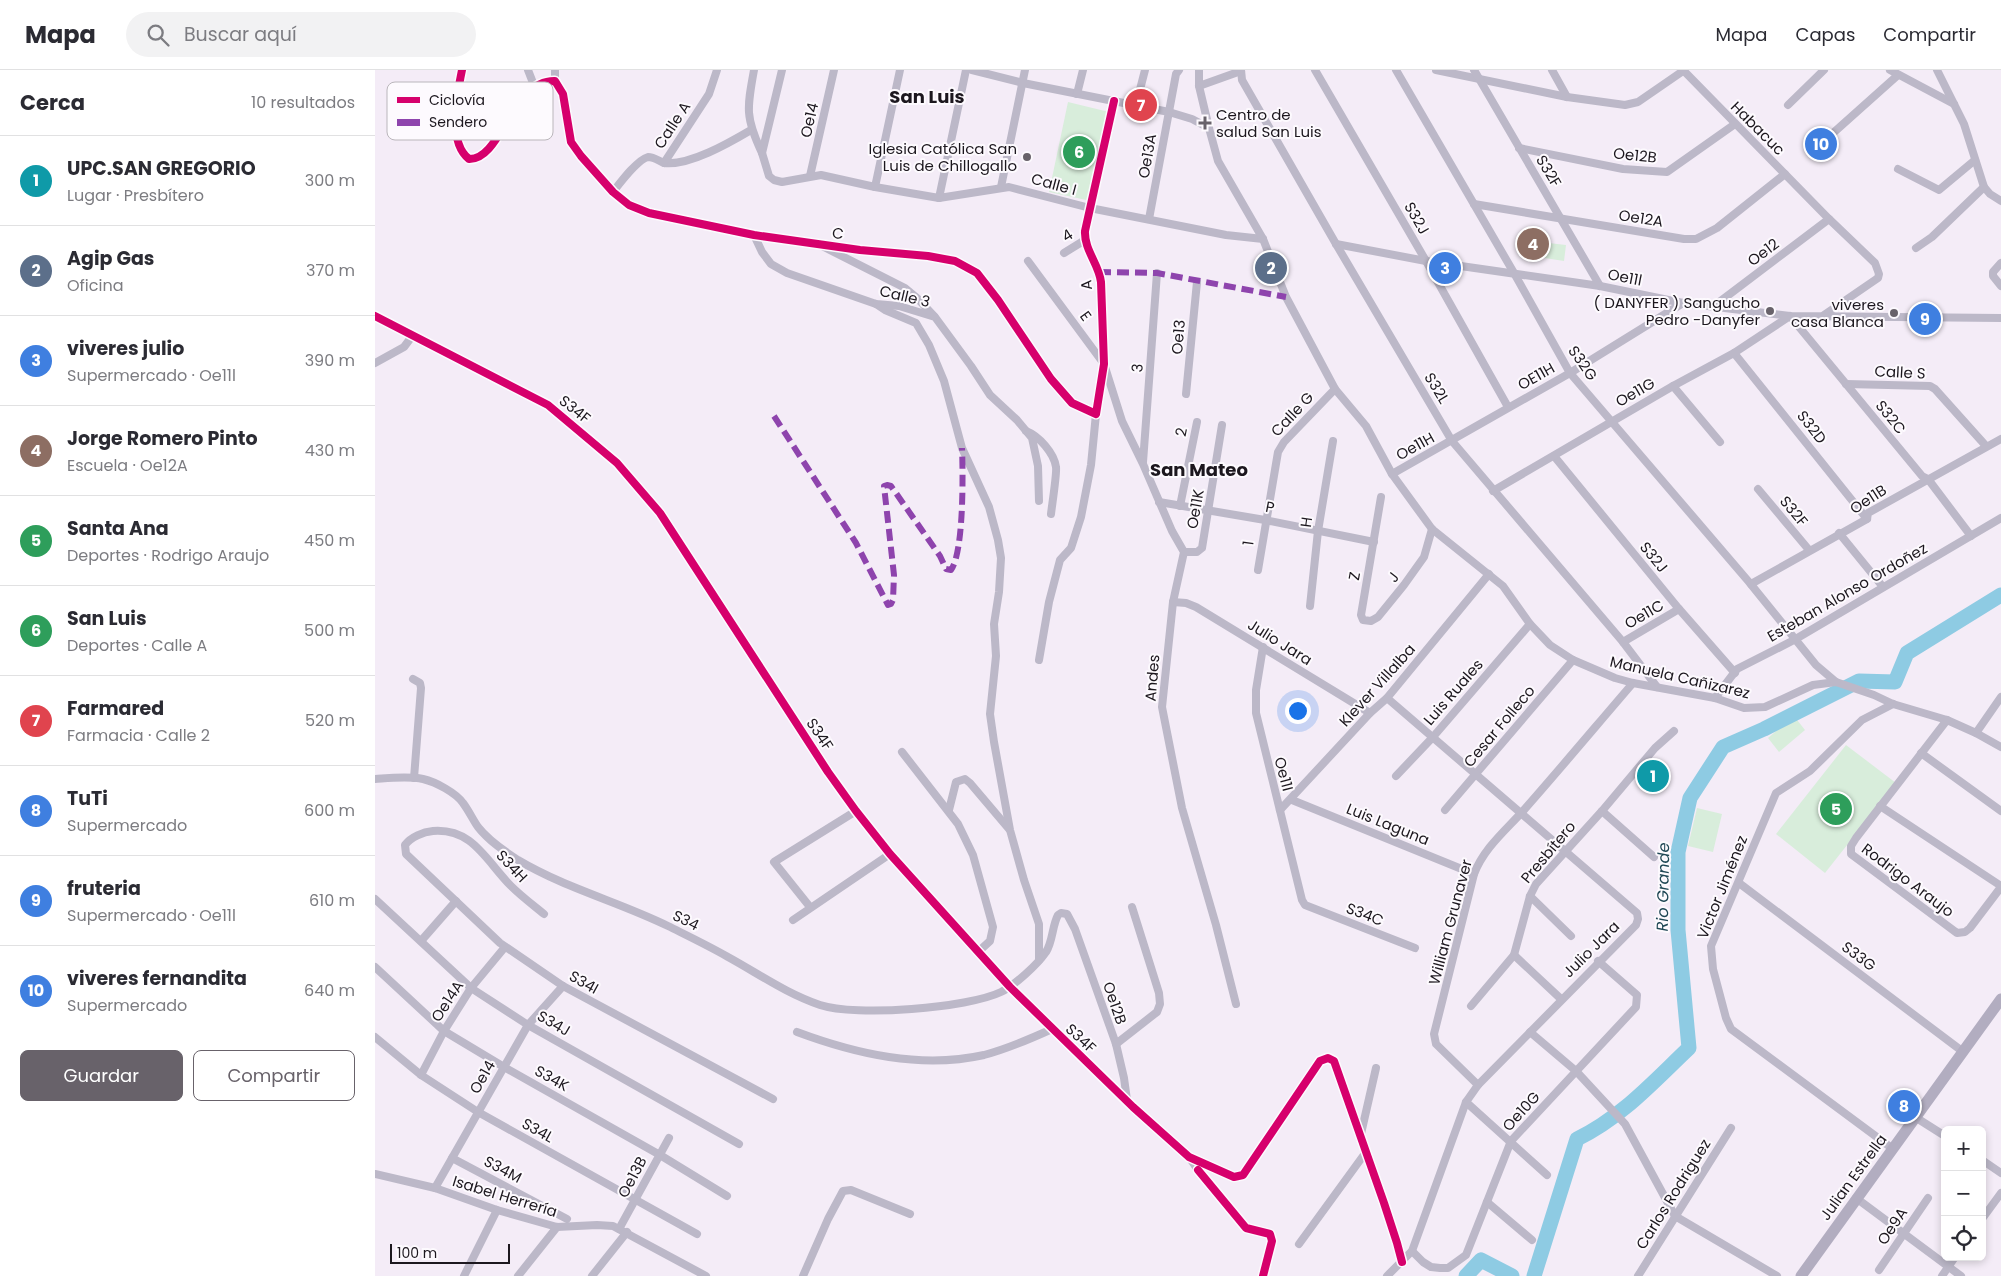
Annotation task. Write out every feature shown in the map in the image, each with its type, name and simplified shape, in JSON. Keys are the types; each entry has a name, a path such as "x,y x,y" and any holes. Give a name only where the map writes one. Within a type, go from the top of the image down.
{"street":[{"path":"528,70 533,82"},
{"path":"555,70 555,82"},
{"name":"Calle A","path":"717,70 709,94 664,163 672,164 686,160 715,149 751,130"},
{"path":"754,70 748,109 751,130 762,153"},
{"path":"762,153 782,70"},
{"name":"Oe14","path":"811,176 834,70"},
{"path":"875,187 900,70"},
{"path":"939,198 965,70"},
{"path":"971,70 1023,83 1169,112 1192,119 1209,128"},
{"path":"1001,187 1025,70"},
{"path":"1077,94 1083,70"},
{"path":"1136,105 1145,70"},
{"name":"Oe13A","path":"1149,219 1175,74 1179,70"},
{"path":"1190,70 1199,70"},
{"name":"Manuela Cañizarez","path":"1199,70 1199,86 1218,161 1263,240 1286,297 1335,389 1366,426 1392,474 1432,529 1489,574 1509,593 1530,624 1550,645 1573,660 1615,678 1715,698 1744,708 1765,707 1813,685 1836,682 1893,704 1947,720 2001,747"},
{"name":"S32J","path":"1315,70 1508,407"},
{"name":"S32G","path":"1396,70 1570,373 1751,584 1794,640 1816,665 1836,682"},
{"path":"1435,70 1567,97 1632,105 1683,70"},
{"name":"S32F","path":"1473,70 1600,286"},
{"path":"1552,70 1567,97"},
{"name":"Habacuc","path":"1683,70 1878,268 1878,278 1824,315"},
{"path":"1788,105 1824,70"},
{"path":"1890,70 1953,104"},
{"path":"1937,70 1964,124 1984,187 1990,194 2001,201"},
{"path":"1199,86 1241,71"},
{"name":"S32L","path":"1241,71 1242,80 1452,441 1623,642 1657,686"},
{"path":"1823,142 1898,75"},
{"name":"C","path":"555,82 563,94 571,142 613,192 629,205 649,213 754,235 955,261 977,273 998,300 1051,379 1072,403 1096,414"},
{"path":"1085,240 1090,208 1115,101"},
{"name":"Oe12B","path":"1519,148 1615,167 1667,172 1735,124"},
{"path":"458,140 462,152 469,158 476,158 482,155 494,140"},
{"name":"Calle I","path":"762,153 769,176 774,180 783,182 811,176 829,176 875,187 939,198 1001,187 1018,189 1090,208 1226,235 1263,240"},
{"path":"613,192 625,176 645,159 652,157 664,163"},
{"path":"1899,169 1939,190 1975,160"},
{"name":"Oe12A","path":"1474,204 1666,236 1696,239 1717,228 1785,174"},
{"path":"1916,248 1932,237 1984,187"},
{"name":"Oe12","path":"1714,306 1829,219"},
{"name":"Calle 3","path":"754,235 762,252 771,264 787,273 876,304 899,306 935,317 971,366 989,395 1017,420 1032,438 1039,466 1039,501"},
{"name":"4","path":"1064,253 1085,240"},
{"name":"A","path":"1085,240 1100,277 1104,364"},
{"path":"816,243 905,288 935,317"},
{"name":"Oe11l","path":"1336,244 1426,261 1600,286 1683,303 1790,316 2001,318"},
{"name":"E","path":"1028,261 1104,364"},
{"path":"2001,263 1993,272 1993,276 2001,286"},
{"name":"3","path":"1143,464 1157,273"},
{"name":"Oe13","path":"1186,394 1197,282"},
{"name":"OE11H","path":"1452,441 1570,373 1683,303"},
{"path":"876,304 885,310 916,323 929,345 944,381 962,448 989,506 998,540 1001,558 999,592 994,624 996,656 991,714 994,742 1010,830 1037,917 1039,932 1039,960 1011,987"},
{"name":"S34F","path":"375,316 548,405 595,443 628,474 660,513 741,641 855,811 890,854 978,952 1052,1029 1189,1157 1234,1177 1243,1175 1320,1061 1324,1058 1334,1061 1360,1138"},
{"name":"Oe11G","path":"1493,490 1734,353 1790,316"},
{"name":"S32C","path":"1790,316 1922,476 1928,480 1971,536"},
{"path":"375,363 404,347 413,335"},
{"name":"S32D","path":"1734,353 1867,519"},
{"path":"1039,660 1049,602 1060,560 1071,548 1081,517 1091,465 1096,414 1104,364"},
{"path":"1104,364 1122,421 1184,552"},
{"name":"Calle S","path":"1846,384 1929,386 1935,389 1986,446"},
{"path":"1673,386 1720,442"},
{"name":"Calle G","path":"1265,520 1276,458 1280,447 1335,389"},
{"name":"2","path":"1180,506 1197,422"},
{"name":"Oe11K","path":"1184,552 1197,552 1201,550 1223,425"},
{"path":"1025,430 1036,435 1045,445 1056,467 1051,514"},
{"name":"Oe11B","path":"1751,584 1867,519 1868,513 2001,438"},
{"name":"H","path":"1310,606 1318,531 1333,441"},
{"name":"Oe11H","path":"1392,474 1452,441"},
{"name":"S32J","path":"1554,456 1679,609 1735,673"},
{"name":"S32F","path":"1758,489 1809,550"},
{"name":"Z","path":"1361,615 1381,497"},
{"name":"P","path":"1159,502 1265,520 1374,542"},
{"name":"Esteban Alonso Ordoñez","path":"1715,698 1737,669 1794,640 2001,518"},
{"name":"1","path":"1258,570 1265,520"},
{"name":"J","path":"1361,615 1361,619 1367,621 1378,617 1424,557 1432,529"},
{"path":"1839,533 1883,586"},
{"name":"Andes","path":"1184,552 1173,602 1164,682 1163,716 1182,808 1216,925 1236,1004"},
{"name":"Klever Villalba","path":"1280,810 1292,800 1370,713 1387,698 1489,574"},
{"name":"Julio Jara","path":"1173,602 1186,603 1196,607 1370,713"},
{"name":"Oe11C","path":"1623,642 1679,609"},
{"name":"Luis Ruales","path":"1396,776 1433,737 1530,624"},
{"name":"Oe11I","path":"1263,647 1255,702 1256,713 1300,894 1305,905"},
{"name":"Cesar Folleco","path":"1445,810 1573,660"},
{"path":"413,680 420,683 421,688 414,778"},
{"name":"William Grunaver","path":"1478,1084 1436,1044 1434,1034 1474,874 1487,849 1522,812 1633,683"},
{"path":"1976,733 2001,697"},
{"name":"Julio Jara","path":"1387,698 1522,812 1637,913 1638,919 1635,925 1478,1084 1466,1102 1412,1250 1387,1276"},
{"name":"Victor Jiménez","path":"1893,704 1862,720 1810,771 1776,793 1713,940 1711,952 1713,969 1726,1018 1731,1029 1893,1149"},
{"name":"Rodrigo Araujo","path":"1947,720 1851,846 1851,854 1954,932 1968,931 2001,887"},
{"name":"Presbítero","path":"1471,1006 1514,955 1529,896 1536,884 1602,811 1655,748 1674,731"},
{"path":"902,752 949,810 962,831 973,855 992,918 992,937 978,952"},
{"path":"1921,753 2001,811"},
{"name":"S34","path":"375,779 414,778 431,782 454,795 462,802 479,828 497,845 522,862 665,925 728,957 788,992 822,1006 853,1011 905,1009 963,1002 991,996 1011,987"},
{"path":"949,810 957,782 965,779 1010,830"},
{"name":"Luis Laguna","path":"1292,800 1474,874"},
{"path":"1880,806 2001,887"},
{"path":"809,908 773,862 855,811"},
{"path":"1602,811 1654,857"},
{"name":"S34I","path":"463,835 453,832 426,832 407,842 406,854 505,947 563,986 773,1099"},
{"name":"S34H","path":"463,835 474,844 510,886 544,914"},
{"path":"793,920 890,854"},
{"name":"S33G","path":"1739,883 1962,1051"},
{"path":"1529,896 1571,936"},
{"name":"S34J","path":"375,899 471,988 528,1025 739,1144"},
{"path":"421,941 456,901"},
{"name":"S34C","path":"1305,905 1415,948"},
{"path":"1116,1044 1157,1012 1160,1004 1159,993 1132,906"},
{"name":"Oe12B","path":"1039,960 1047,951 1058,914 1061,913 1069,916 1116,1044 1125,1078 1127,1100"},
{"name":"Oe14A","path":"421,1075 444,1031 471,988 505,947"},
{"path":"1514,955 1561,1000"},
{"name":"Oe10G","path":"1412,1250 1423,1262 1431,1266 1448,1268 1466,1255 1511,1141 1636,1007 1637,995 1598,961"},
{"name":"S34K","path":"375,967 444,1031 660,1155 727,1196"},
{"name":"Oe14","path":"435,1188 528,1025 563,986"},
{"name":"Julian Estrella","path":"1801,1276 2001,999"},
{"path":"797,1032 835,1046 907,1061 950,1060 984,1055 1017,1044 1052,1029"},
{"path":"1530,1032 1576,1071 1625,1124 1675,1216 1777,1276"},
{"name":"S34L","path":"375,1037 421,1075 478,1112 697,1234"},
{"path":"1376,1068 1360,1138 1397,1243 1401,1262"},
{"path":"1466,1102 1547,1175"},
{"path":"1915,1117 1941,1133"},
{"name":"Carlos Rodriguez","path":"1638,1276 1731,1128"},
{"name":"Oe13B","path":"593,1276 623,1231 636,1199 669,1138"},
{"path":"1299,1244 1366,1152"},
{"path":"1189,1157 1198,1170"},
{"name":"S34M","path":"452,1158 567,1219"},
{"path":"1986,1163 2001,1173"},
{"name":"Isabel Herrería","path":"375,1174 435,1188 497,1210 557,1227 613,1226 706,1276"},
{"path":"803,1276 828,1219 843,1191 851,1190 910,1214"},
{"path":"1984,1216 2001,1193"},
{"path":"1856,1198 1961,1276"},
{"name":"Oe9A","path":"1879,1270 1928,1198"},
{"path":"1487,1202 1532,1240"},
{"path":"464,1276 497,1210"},
{"path":"518,1276 557,1227"},
{"path":"1942,1276 1952,1261"}],"green space":[{"path":"1068,102 1109,112 1091,201 1049,192"},
{"path":"1540,242 1566,245 1564,261 1538,257"},
{"path":"1794,716 1805,730 1779,752 1768,738"},
{"path":"1846,745 1896,783 1825,873 1776,834"},
{"path":"1697,808 1722,814 1713,852 1688,846"}],"waterway":[{"name":"Rio Grande","path":"1534,1276 1577,1139 1623,1110 1689,1048 1678,930 1678,852 1690,798 1723,747 1764,729 1859,681 1895,682 1907,653 2001,595"},
{"name":"Rio Grande","path":"1466,1276 1481,1260 1512,1276"}],"marked path":[{"path":"1099,272 1157,273 1286,297"},
{"path":"774,416 856,543 888,605 893,600 894,575 884,486 891,486 940,556 946,569 951,570 955,561 960,530 962,448"}],"cycle path":[{"path":"460,82 462,70"},
{"path":"550,82 555,81 563,94 571,142 613,192 629,205 649,213 754,235 955,261 977,273 998,300 1051,379 1072,403 1096,414 1104,364 1101,282 1098,269 1089,251 1085,231 1114,101"},
{"path":"458,140 462,151 469,159 480,156 495,140"},
{"path":"375,316 548,405 617,463 660,513 828,772 890,854 1010,987 1133,1107 1189,1157 1234,1177 1243,1175 1320,1061 1328,1058 1334,1061 1384,1203 1402,1262"},
{"path":"1198,1170 1246,1228 1270,1234 1272,1241 1263,1276"}],"place":[{"name":"Farmared","path":"1141,105"},
{"name":"Centro de salud San Luis","path":"1205,123"},
{"name":"viveres fernandita","path":"1821,144"},
{"name":"San Luis","path":"1079,152"},
{"name":"Iglesia Católica San Luis de Chillogallo","path":"1027,157"},
{"name":"Jorge Romero Pinto","path":"1533,244"},
{"name":"Agip Gas","path":"1271,268"},
{"name":"viveres julio","path":"1445,268"},
{"name":"( DANYFER ) Sangucho Pedro -Danyfer","path":"1770,311"},
{"name":"viveres casa Blanca","path":"1894,313"},
{"name":"fruteria","path":"1925,319"},
{"name":"UPC.SAN GREGORIO","path":"1653,776"},
{"name":"Santa Ana","path":"1836,809"},
{"name":"TuTi","path":"1904,1106"}],"district":[{"name":"San Luis","path":"927,96"},
{"name":"San Mateo","path":"1199,469"}]}
